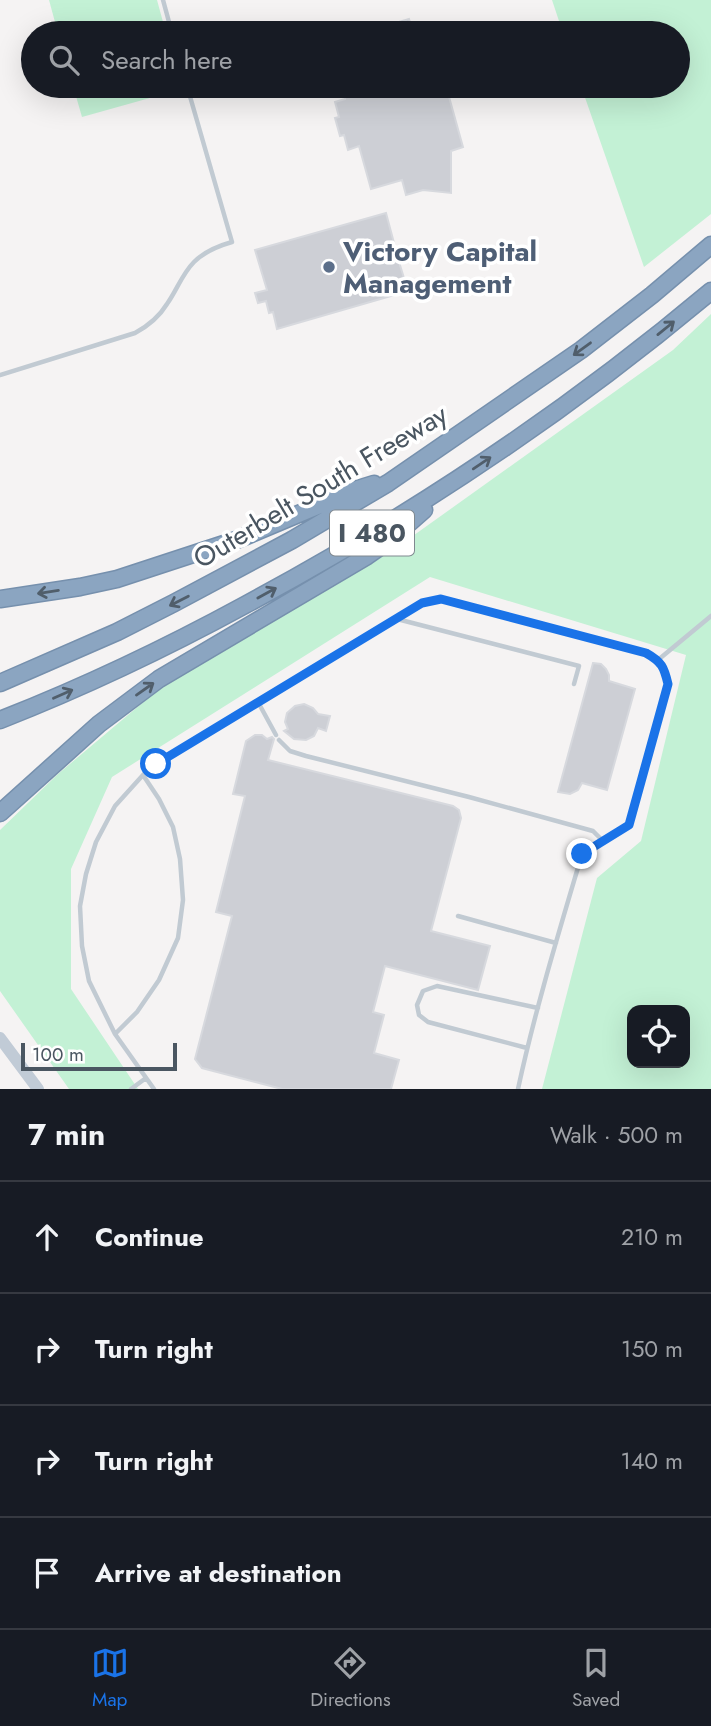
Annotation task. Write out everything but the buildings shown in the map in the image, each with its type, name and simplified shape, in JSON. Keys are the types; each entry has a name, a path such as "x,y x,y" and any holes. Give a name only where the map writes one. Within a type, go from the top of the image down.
{"highway":[{"name":"Outerbelt South Freeway","path":"0,683 117,632 174,603 292,540 388,483 582,350 711,245"},
{"name":"I 480","path":"0,720 202,628 331,558 453,483 551,416 621,364 711,291"},
{"path":"0,599 117,579 239,539 358,489 388,483"},
{"path":"0,813 99,724 159,679 367,556 406,527 453,483"}],"main road":[{"path":"0,1038 38,1089"}],"lane":[{"path":"163,0 169,21"},
{"path":"0,374 135,333 146,327 167,305 194,262 205,253 232,242 190,98"},
{"path":"154,1089 115,1034 89,981 82,946 80,906 86,874 96,842 115,806 156,764 396,618 422,603 441,599 646,653 658,660 668,684 629,825 582,854 518,1089"},
{"path":"658,660 711,616"},
{"path":"396,618 579,666 574,684"},
{"path":"258,702 278,737 290,751 593,831 603,841"},
{"path":"115,1034 137,1012 159,980 178,938 183,900 180,859 173,827 143,775"},
{"path":"458,916 556,943"},
{"path":"527,1048 428,1022 419,1015 416,1004 423,991 437,986 538,1008"},
{"path":"131,1089 146,1078"}],"green space":[{"path":"49,0 157,0 163,21 55,21"},
{"path":"552,0 711,0 711,214 644,267 585,98 690,98 690,21 559,21"},
{"path":"76,98 150,98 82,117"},
{"path":"711,314 711,1089 542,1089 597,878 641,841 686,655 430,577 112,777 71,869 71,989 138,1089 69,1089 0,991 0,830 58,774 160,688 403,543 673,350"}],"place":[{"name":"Victory Capital Management","path":"329,267"}],"route":[{"path":"156,764 422,603 441,599 646,653 658,660 665,672 668,684 629,825 582,854"}]}
